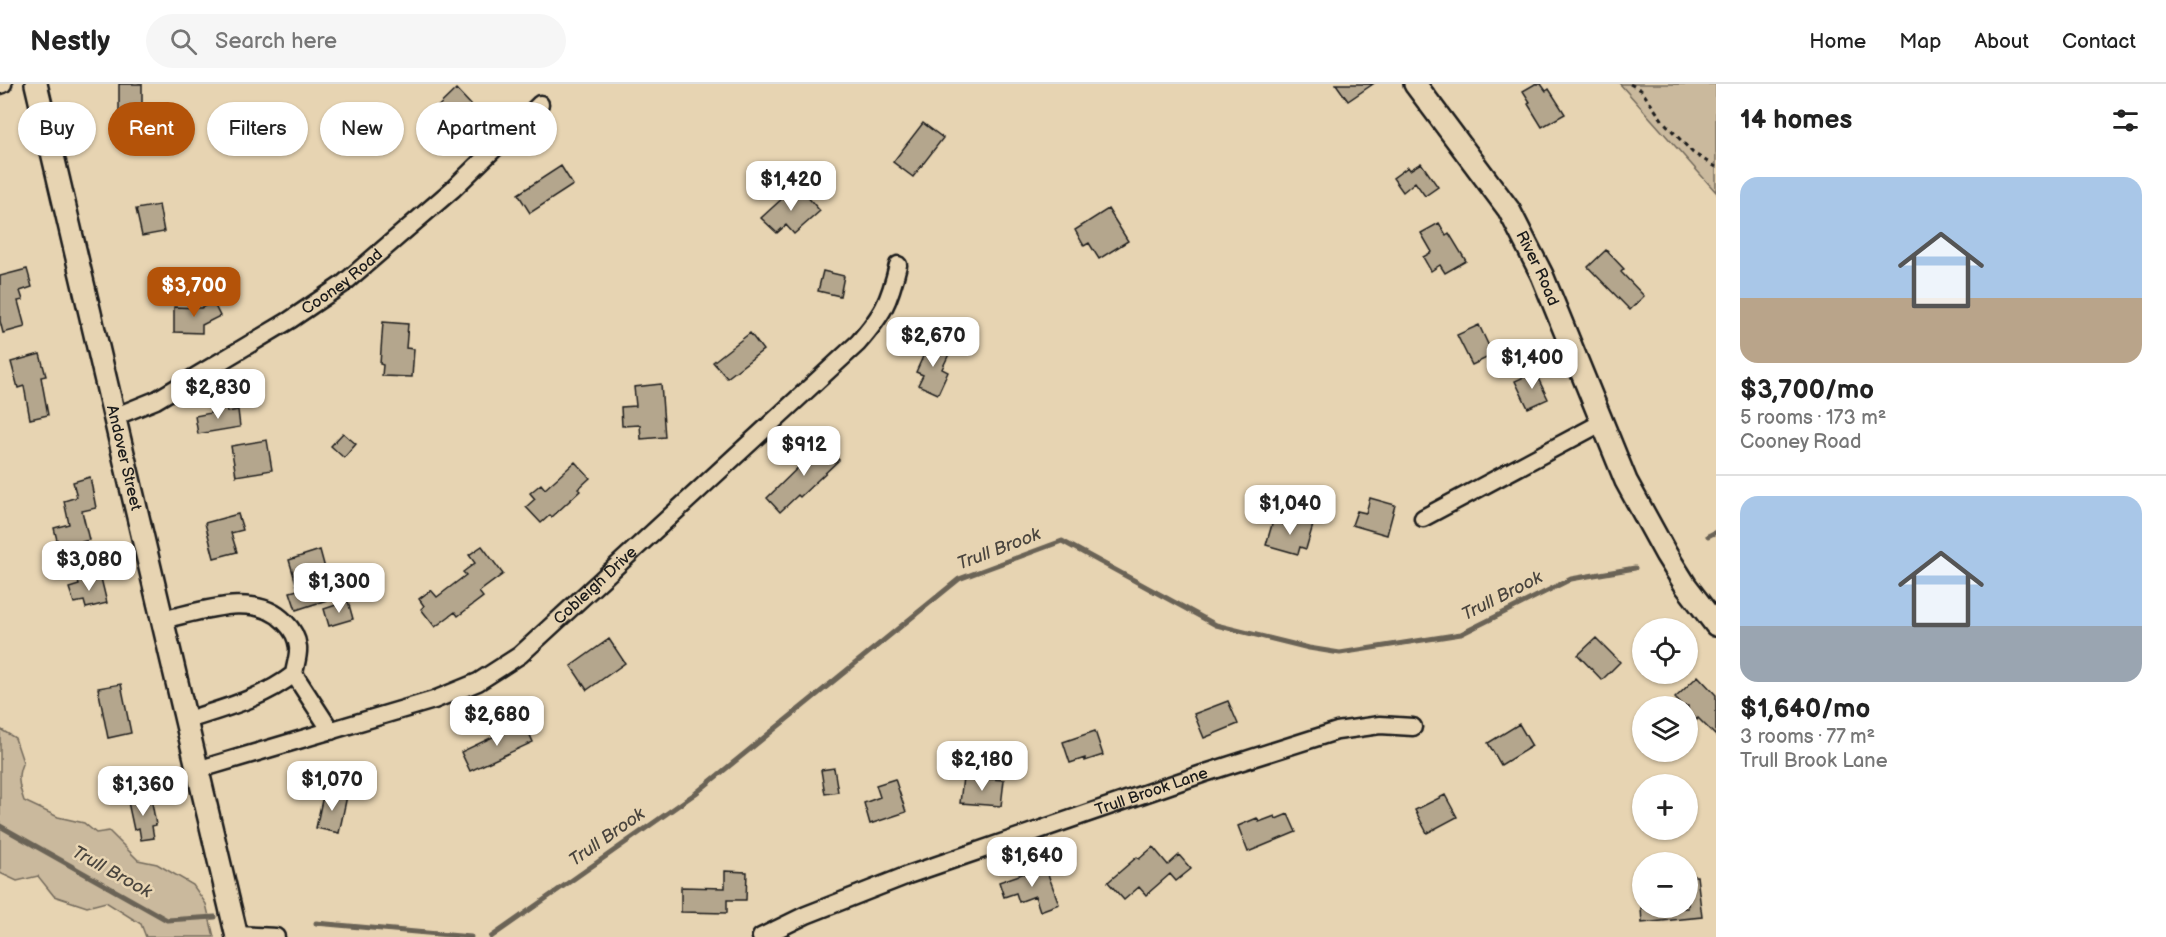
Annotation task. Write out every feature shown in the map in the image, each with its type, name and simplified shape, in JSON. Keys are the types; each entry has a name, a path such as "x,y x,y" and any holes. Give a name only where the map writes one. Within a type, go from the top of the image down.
{"main road":[{"name":"Andover Street","path":"36,84 237,936"},
{"name":"River Road","path":"1415,84 1509,210 1542,274 1626,481 1666,555 1716,625"}],"street":[{"name":"Cooney Road","path":"114,417 156,400 290,320 343,284 453,189 487,156"},
{"name":"Cobleigh Drive","path":"197,770 434,700 478,682 520,655 858,343 879,319 891,296 898,265"},
{"path":"1424,518 1601,423"},
{"path":"162,620 234,605 258,607 278,615 292,629 298,648 294,674 330,731"},
{"path":"185,721 264,694 294,674"},
{"name":"Trull Brook Lane","path":"761,937 806,915 908,875 1202,774 1337,731 1380,725 1413,727"},
{"path":"237,936 276,937"}],"path":[{"path":"1630,84 1641,90 1676,136 1693,153 1716,167"},
{"path":"1640,84 1641,90"}],"shaded area":[{"path":"1620,84 1716,84 1716,192"},
{"path":"0,729 15,738 23,762 19,781 24,801 58,817 84,823 96,833 109,831 138,860 157,864 193,885 206,904 214,937 146,937 141,924 106,902 87,907 54,896 38,876 17,881 0,873"}],"building":[{"path":"119,84 142,84 142,102 119,102"},
{"path":"1336,84 1373,84 1348,101"},
{"path":"1535,84 1541,84 1546,91 1549,89 1565,114 1542,127 1523,91"},
{"path":"456,89 468,102 443,102"},
{"path":"923,123 943,138 913,177 893,162"},
{"path":"1421,163 1438,187 1425,196 1415,182 1403,192 1393,178 1408,167 1410,170"},
{"path":"561,166 573,185 530,213 518,194"},
{"path":"797,185 820,211 794,234 786,225 777,233 761,218"},
{"path":"159,205 164,232 142,236 136,209"},
{"path":"1108,209 1128,241 1099,259 1089,243 1084,246 1075,230"},
{"path":"1439,223 1446,235 1449,233 1466,261 1445,273 1440,265 1431,271 1423,257 1432,252 1421,233"},
{"path":"1606,250 1624,269 1621,272 1644,296 1630,310 1588,267"},
{"path":"27,269 32,287 20,291 23,300 18,301 25,327 3,333 0,321 0,276"},
{"path":"823,271 844,276 840,296 818,291"},
{"path":"213,302 220,316 202,325 202,333 174,332 174,307 201,308"},
{"path":"383,322 408,324 406,348 414,349 412,377 382,376 383,365 380,364"},
{"path":"1479,325 1493,355 1472,365 1457,335"},
{"path":"750,333 763,350 727,378 713,362"},
{"path":"929,343 950,352 942,369 948,372 938,394 918,385 923,375 916,372"},
{"path":"40,354 46,376 41,377 48,415 30,419 24,386 18,388 11,362"},
{"path":"1535,372 1548,399 1528,408 1515,381"},
{"path":"661,384 665,437 641,439 640,425 622,426 621,407 636,406 634,387"},
{"path":"226,404 227,412 238,410 240,427 198,434 195,416 211,413 210,407"},
{"path":"343,433 356,444 344,458 331,446"},
{"path":"267,440 272,470 236,476 231,446"},
{"path":"823,443 839,460 800,497 798,495 780,512 767,498"},
{"path":"575,462 590,478 578,489 580,491 552,517 550,515 541,523 526,507 535,499 530,493 541,484 545,489"},
{"path":"90,477 96,508 82,511 89,540 59,548 54,528 69,524 64,501 77,497 73,482"},
{"path":"1370,498 1395,505 1387,535 1352,525 1357,511 1366,513"},
{"path":"238,514 243,530 231,533 237,552 214,558 205,523"},
{"path":"1292,519 1313,525 1306,549 1300,547 1298,554 1266,545 1273,521 1290,526"},
{"path":"482,546 503,574 479,592 483,597 458,616 455,612 435,627 421,609 424,606 419,599 431,590 437,597 466,575 463,572 475,563 469,555"},
{"path":"320,550 333,598 296,610 290,592 298,590 289,560"},
{"path":"100,574 107,603 86,608 84,601 74,603 69,588 79,585 78,580"},
{"path":"348,601 353,619 329,626 324,609"},
{"path":"1596,638 1620,662 1602,680 1578,655"},
{"path":"609,639 625,663 587,690 571,666"},
{"path":"1698,676 1716,695 1716,736 1698,718 1698,696 1677,696 1690,684 1698,684"},
{"path":"121,684 131,733 108,738 98,688"},
{"path":"1228,701 1238,724 1204,738 1194,714"},
{"path":"524,722 533,742 470,771 461,752"},
{"path":"1519,724 1532,746 1501,765 1488,743"},
{"path":"1095,731 1103,755 1070,763 1063,742"},
{"path":"834,768 838,792 825,794 821,770"},
{"path":"963,777 1004,780 1001,806 960,803"},
{"path":"895,779 906,812 870,824 864,803 880,797 876,785"},
{"path":"324,791 347,796 339,833 316,828"},
{"path":"1445,795 1457,817 1427,833 1415,810"},
{"path":"151,797 156,825 152,826 154,838 141,840 139,828 134,830 128,802"},
{"path":"1288,814 1296,832 1248,852 1238,826 1257,818 1259,822"},
{"path":"1153,847 1168,865 1179,855 1191,869 1176,881 1170,874 1146,895 1139,887 1124,900 1108,882 1137,857 1139,859"},
{"path":"1045,866 1059,904 1040,911 1035,896 1019,902 1016,893 1004,897 999,882"},
{"path":"725,871 747,872 746,900 727,900 727,913 681,912 681,887 725,888"},
{"path":"1698,884 1702,917 1698,917"},
{"path":"1642,918 1692,918 1642,923"}],"waterway":[{"name":"Trull Brook","path":"1708,536 1716,532"},
{"name":"Trull Brook","path":"491,937 696,793 959,579 1062,541 1216,625 1309,648 1340,653 1461,634 1571,579 1635,568"},
{"name":"Trull Brook","path":"0,826 167,920 215,917"},
{"name":"Trull Brook","path":"316,923 471,937"}]}
